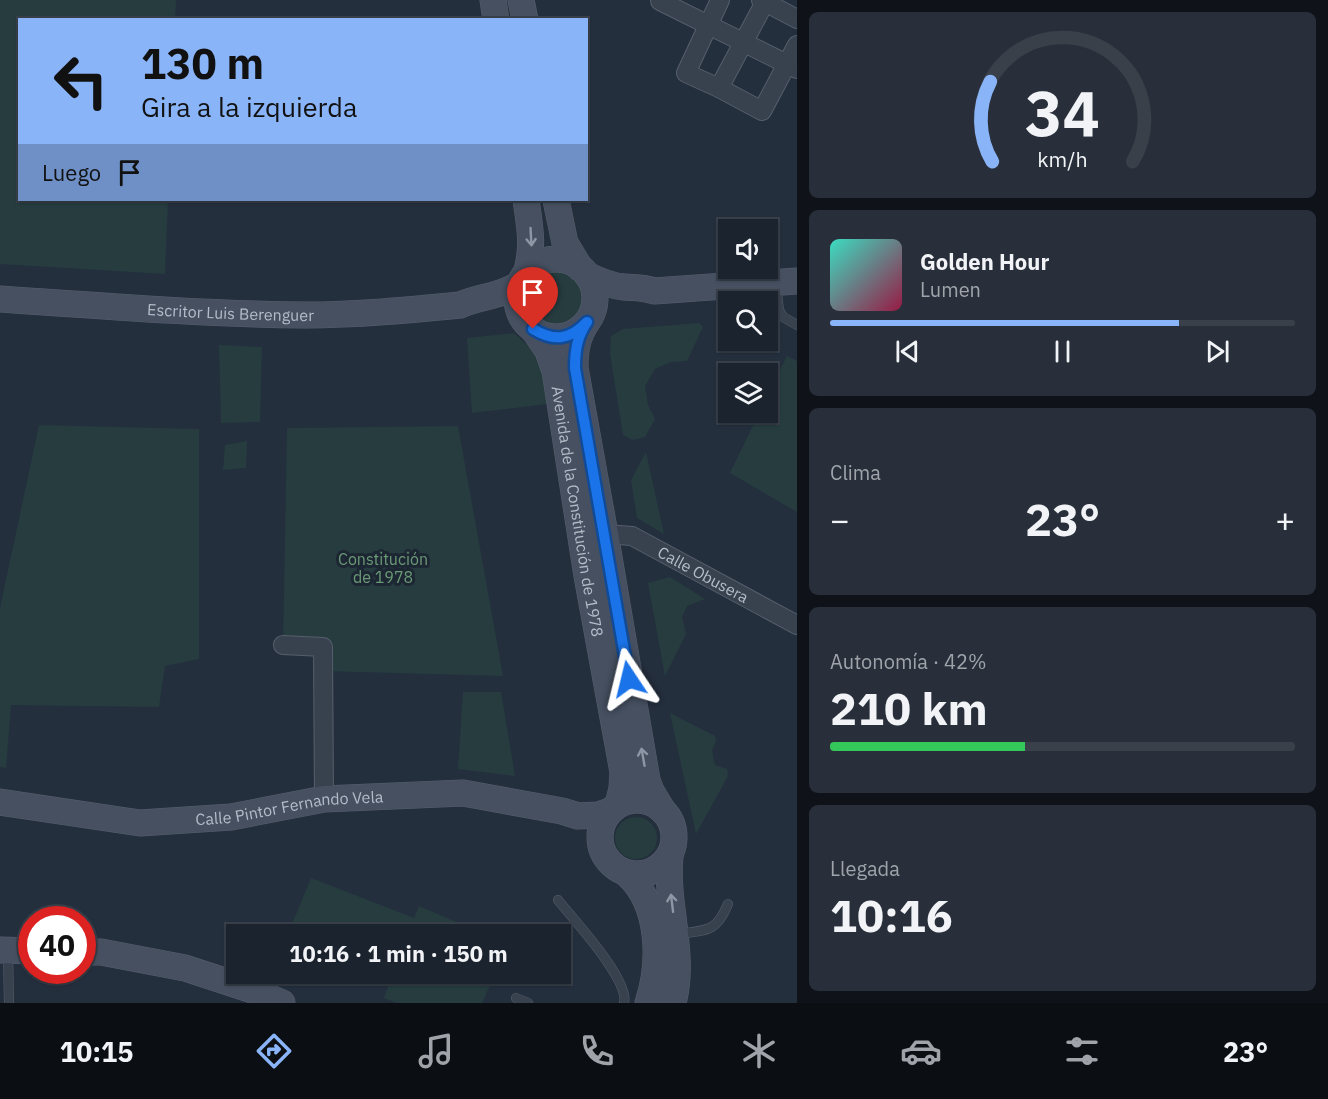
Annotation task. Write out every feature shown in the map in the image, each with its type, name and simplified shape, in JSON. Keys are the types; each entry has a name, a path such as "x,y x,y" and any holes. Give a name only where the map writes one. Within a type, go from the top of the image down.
{"street":[{"path":"493,0 496,18"},
{"path":"521,0 525,18"},
{"path":"661,0 792,67"},
{"path":"720,0 686,73 762,111 792,67 797,45"},
{"path":"719,88 744,43 763,1 797,19"},
{"path":"526,201 532,246 530,261 518,293 518,303 520,313 529,326 551,337 571,335 580,330 601,307 641,297 654,291"},
{"path":"556,201 565,243 592,284 595,294 595,304 590,318"},
{"path":"523,279 533,267 542,262 562,260 571,262 598,281 654,291 786,282"},
{"name":"Escritor Luis Berenguer","path":"0,299 171,311 306,315 384,312 460,305 498,295 512,289 523,279"},
{"name":"Escritor Luis Berenguer","path":"460,305 471,309 488,309 506,313 529,326"},
{"name":"Avenida de la Constitución de 1978","path":"590,318 580,333 575,355 575,368 647,780 663,811"},
{"name":"Avenida de la Constitución de 1978","path":"529,326 548,351 555,371 587,576 623,772 622,788 614,808"},
{"name":"Calle Obusera","path":"605,534 632,536 797,625"},
{"path":"283,645 323,647 324,799"},
{"name":"Calle Pintor Fernando Vela","path":"0,802 140,823 231,817 324,799 463,793 578,816 598,814 614,808"},
{"path":"600,847 600,828 604,819 614,808 627,801 646,801 655,805 663,811 673,827 673,847 668,869 677,973 673,1003"},
{"path":"578,816 580,825 596,840 610,864 637,882 645,897 652,919 656,950 655,976 648,1003"},
{"path":"627,874 647,874 656,870 670,856"},
{"path":"96,952 185,968 252,990 282,1003"}],"lane":[{"path":"786,282 779,310 783,316 797,325"},
{"path":"558,900 620,981 626,997 624,1003"},
{"path":"675,934 699,931 717,925 728,904"},
{"path":"9,1003 13,950"},
{"path":"516,998 528,1003"}],"green space":[{"path":"0,0 176,0 175,18 18,18 18,201 168,201 165,274 0,264"},
{"path":"552,271 562,271 572,275 580,283 584,298 580,313 572,321 562,325 552,325 542,321 534,313 530,303 530,293 534,283 542,275"},
{"path":"699,323 703,327 687,361 671,362 655,369 645,386 648,405 655,419 645,437 633,440 623,435 610,354 611,336 623,329"},
{"path":"514,333 541,363 548,404 472,413 467,338"},
{"path":"219,345 262,347 260,422 221,423"},
{"path":"787,356 797,361 797,512 730,473 754,423 778,423 778,374"},
{"path":"39,425 199,429 199,659 165,666 159,707 11,705 6,768 0,767 0,608"},
{"name":"Constitución de 1978","path":"458,426 503,676 323,671 323,647 283,645 287,428"},
{"path":"247,441 246,468 223,470 225,445"},
{"path":"646,452 664,534 637,518 631,480"},
{"path":"670,577 705,599 687,606 682,617 686,634 665,676 648,583"},
{"path":"463,692 501,692 515,776 458,769"},
{"path":"670,713 715,736 716,741 712,751 715,765 727,769 728,776 696,834"},
{"path":"636,817 651,823 657,838 651,853 636,859 621,853 615,838 621,823"},
{"path":"311,878 414,918 419,906 461,924 292,924"},
{"path":"389,984 491,984 482,1003 397,1003 384,998"}],"route":[{"path":"533,329 551,337 561,337 580,330 587,322 580,333 577,344 575,368 629,679"}]}
